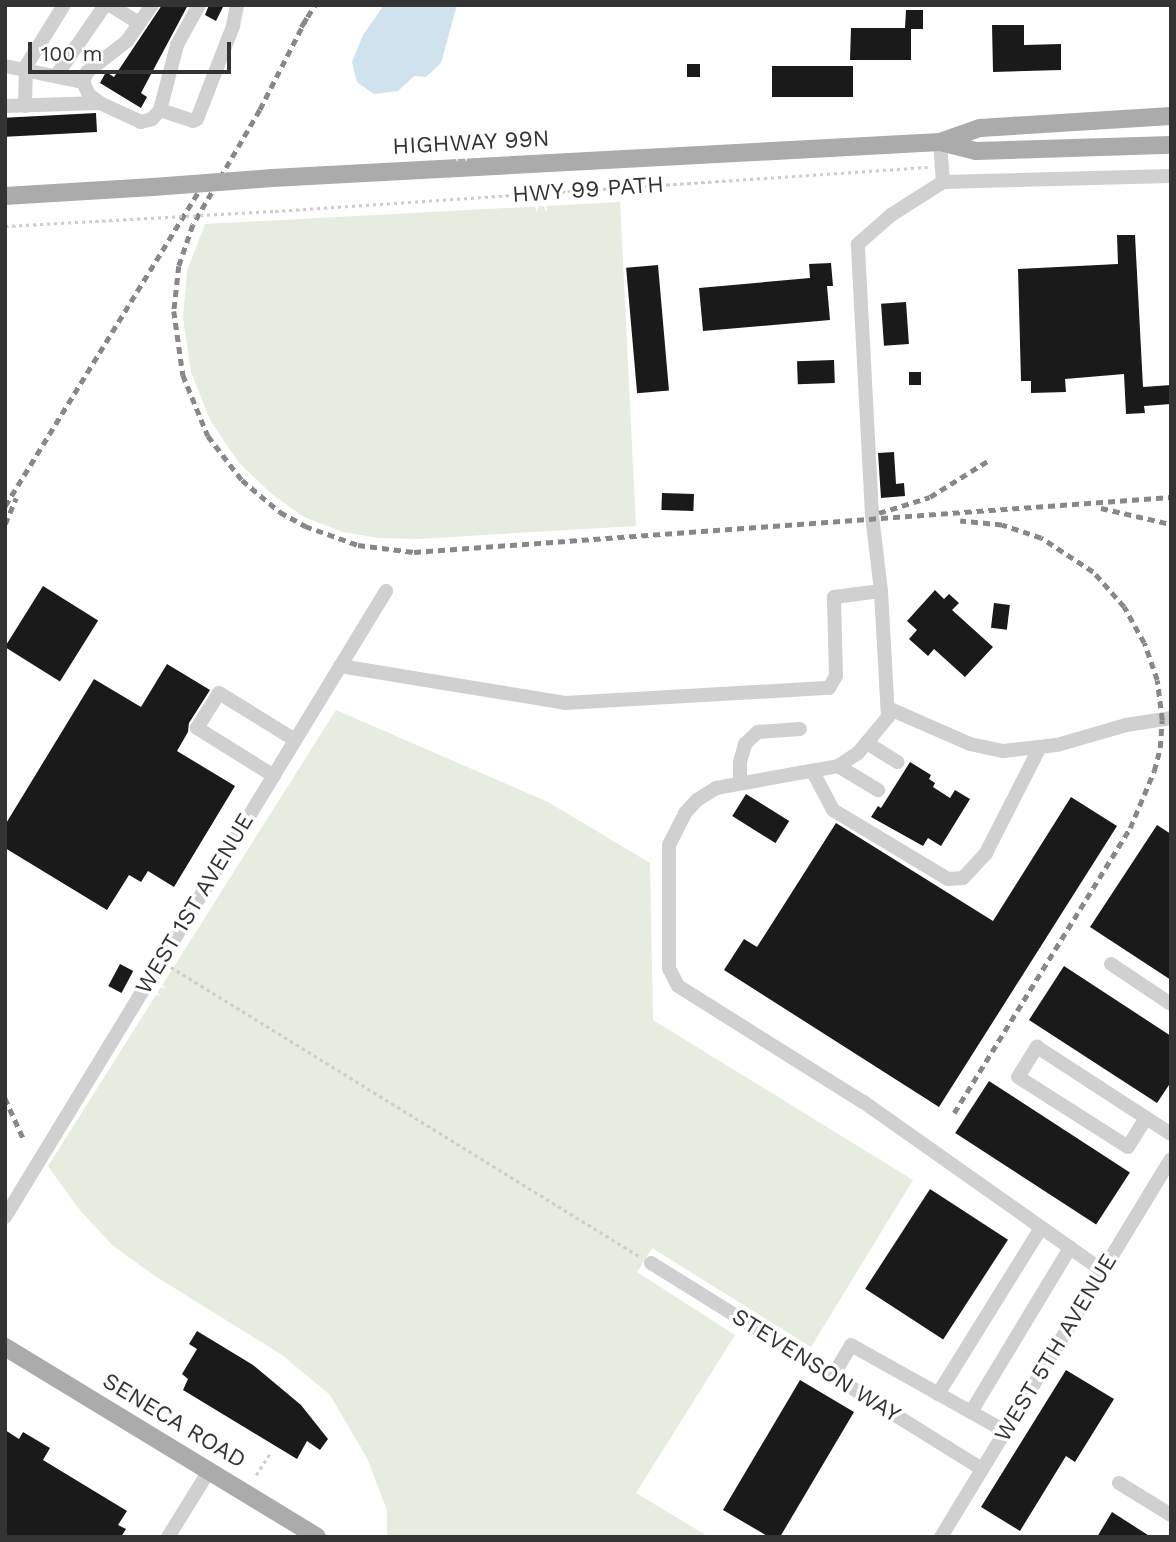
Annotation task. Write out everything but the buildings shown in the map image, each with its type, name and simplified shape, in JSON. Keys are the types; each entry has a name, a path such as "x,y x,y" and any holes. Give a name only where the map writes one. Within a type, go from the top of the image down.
{"main road":[{"path":"940,142 980,128 1171,116"},
{"path":"940,142 976,151 1171,145"},
{"name":"HIGHWAY 99N","path":"5,196 272,178 940,142"},
{"name":"SENECA ROAD","path":"5,1347 317,1537"}],"street":[{"path":"25,106 27,63 64,5"},
{"path":"56,76 108,5 139,23"},
{"path":"152,5 124,44 87,72 83,82 89,96 141,122 152,119 160,110 176,49 199,5"},
{"path":"160,110 193,121 197,119 233,26 237,5"},
{"path":"5,66 83,82"},
{"path":"5,106 100,103"},
{"path":"940,142 943,182"},
{"path":"1103,1271 863,1102 678,986 670,968 669,845 677,827 697,800 716,788 773,775 813,772 838,765 858,753 888,717 890,709 881,591 872,515 859,244 891,215 943,182 1171,176"},
{"name":"WEST 1ST AVENUE","path":"5,1217 386,591"},
{"path":"340,666 565,703 829,688 836,676 834,597 881,591"},
{"path":"274,776 197,728 219,693 295,740"},
{"path":"890,709 970,744 1003,751 1057,745 1126,725 1171,718"},
{"path":"740,783 740,762 745,744 758,732 800,729"},
{"path":"867,743 898,762"},
{"path":"813,772 833,810 947,879 963,878 986,853 1040,747"},
{"path":"838,765 878,790"},
{"path":"1111,964 1171,1004"},
{"path":"1146,1118 1128,1147 1018,1077 1037,1047 1171,1134"},
{"name":"WEST 5TH AVENUE","path":"941,1537 1171,1159"},
{"path":"938,1394 1041,1228"},
{"path":"971,1412 1070,1248"},
{"name":"STEVENSON WAY","path":"651,1264 982,1469"},
{"path":"832,1377 850,1345 1005,1432"},
{"path":"169,1537 208,1471"},
{"path":"1119,1483 1171,1515"}],"path":[{"name":"HWY 99 PATH","path":"5,226 275,211 941,166"},
{"path":"161,961 651,1264"},
{"path":"256,1475 271,1452"}],"shaded area":[{"path":"620,202 636,526 417,539 379,538 343,532 304,517 273,495 239,463 210,420 191,372 183,318 187,271 205,224"},
{"path":"336,710 548,802 650,863 653,1020 913,1180 811,1347 652,1248 637,1272 735,1335 636,1493 709,1537 387,1537 387,1510 367,1458 330,1395 282,1355 155,1276 112,1245 78,1208 48,1166"}],"water":[{"path":"384,5 457,5 441,63 426,77 414,76 398,91 374,94 357,82 352,62 363,35"}],"railway":[{"path":"301,27 315,5"},
{"path":"307,18 260,110 193,225 179,266 174,311 183,375 208,436 242,480 280,512 305,526 358,545 414,552 1171,497"},
{"path":"5,506 207,178"},
{"path":"879,513 930,497 989,460"},
{"path":"5,524 16,498"},
{"path":"1101,508 1171,524"},
{"path":"954,1113 1130,828 1154,771 1160,748 1162,720 1157,680 1144,643 1124,607 1093,572 1041,538 1002,525 960,521"},
{"path":"5,1098 25,1142"}]}
